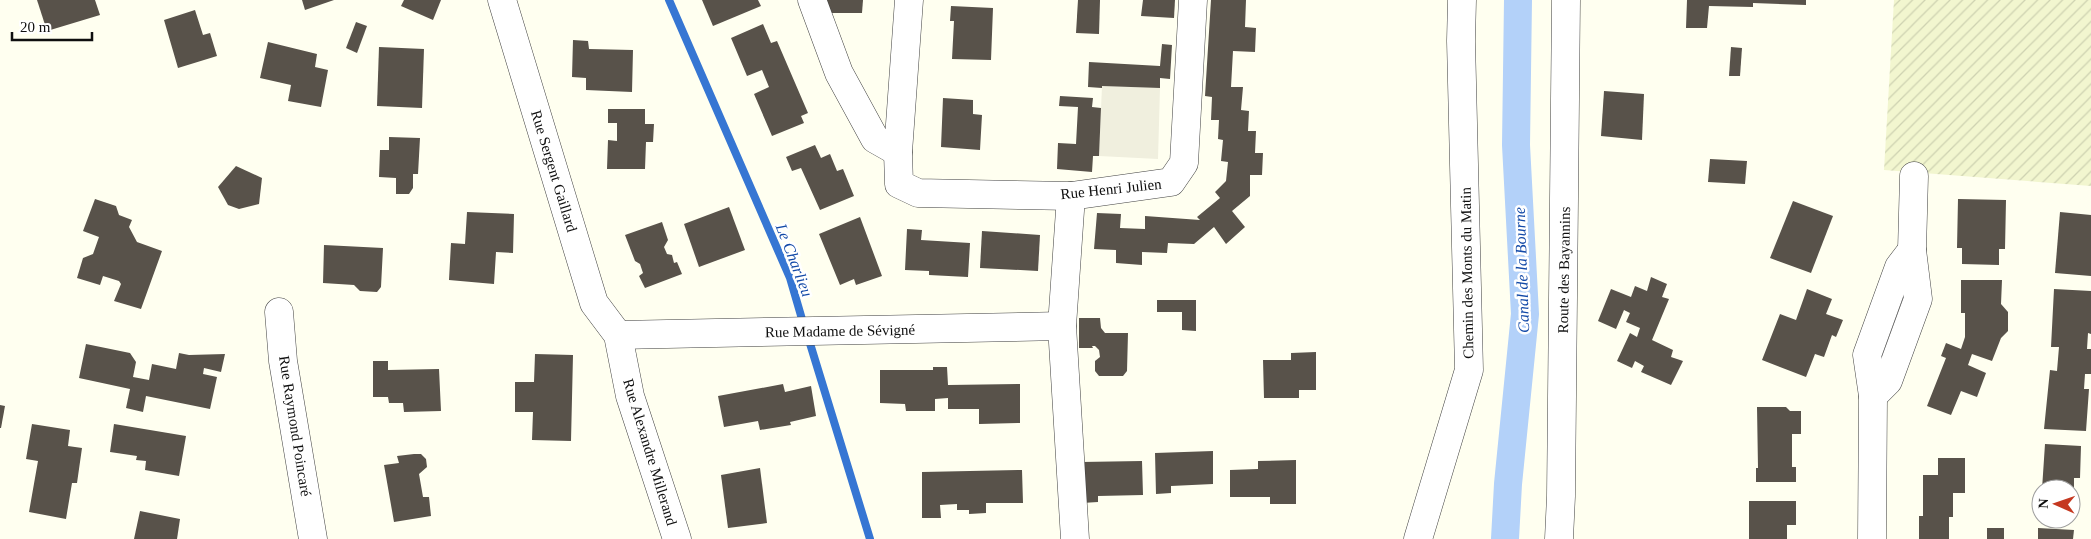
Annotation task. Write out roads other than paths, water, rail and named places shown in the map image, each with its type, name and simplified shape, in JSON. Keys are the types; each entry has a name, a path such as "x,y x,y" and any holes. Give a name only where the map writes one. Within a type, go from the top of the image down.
{"street":[{"name":"Rue Sergent Gaillard","path":"502,0 594,302 618,335"},
{"path":"812,0 839,72 875,139 898,152 909,0"},
{"name":"Rue Henri Julien","path":"898,152 899,184 918,193 1071,196 1171,182 1184,164 1193,0"},
{"name":"Chemin des Monts du Matin","path":"1418,539 1469,370 1461,41 1462,0"},
{"name":"Route des Bayannins","path":"1559,539 1566,0"},
{"path":"1872,539 1873,396 1888,381 1918,299 1912,250 1914,176"},
{"path":"1071,196 1062,326 1075,539"},
{"name":"Rue Raymond Poincaré","path":"279,312 283,361 313,539"},
{"name":"Rue Madame de Sévigné","path":"618,335 1062,326"},
{"name":"Rue Alexandre Millerand","path":"618,335 630,396 677,539"}],"waterway":[{"name":"Le Charlieu","path":"669,0 790,278 804,326"},
{"name":"Canal de la Bourne","path":"1505,539 1508,484 1525,314 1516,145 1518,0"},
{"name":"Le Charlieu","path":"808,337 870,539"}]}
